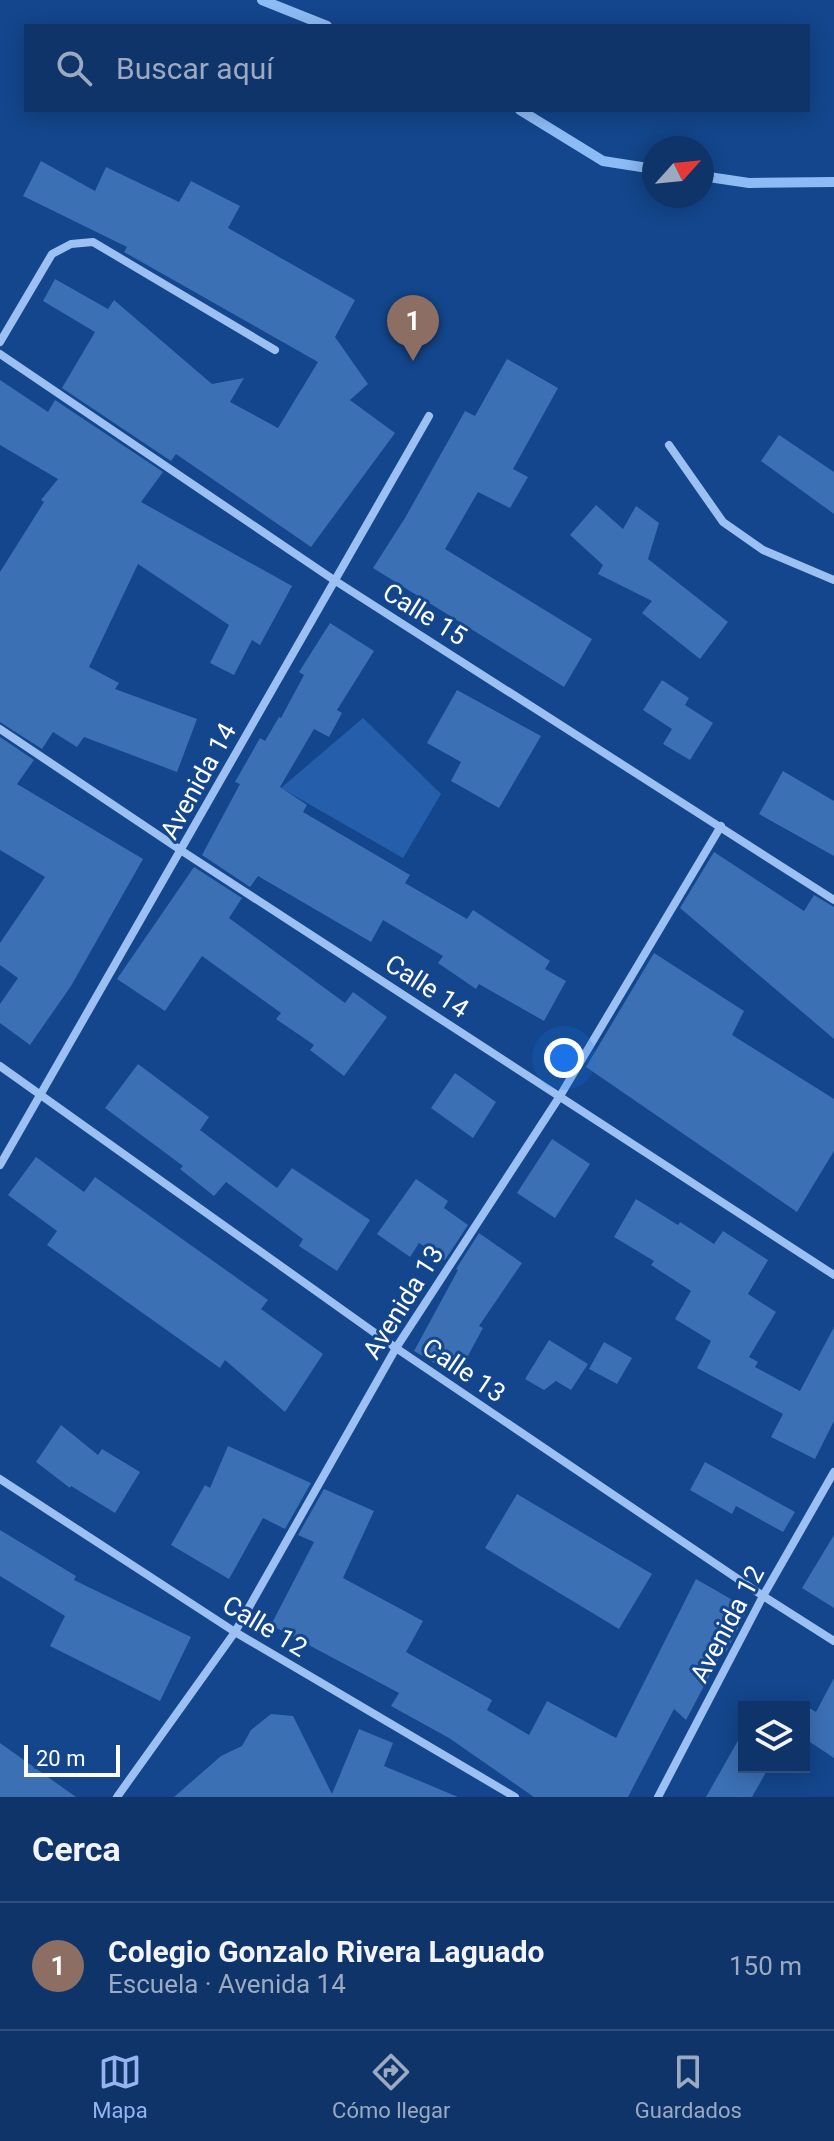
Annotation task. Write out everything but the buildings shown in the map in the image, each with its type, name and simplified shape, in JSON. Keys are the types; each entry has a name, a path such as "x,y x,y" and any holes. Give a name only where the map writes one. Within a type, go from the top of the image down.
{"street":[{"path":"0,342 52,254 71,244 93,242 275,350"},
{"name":"Calle 15","path":"0,354 334,580 834,900"},
{"name":"Avenida 14","path":"0,1165 429,416"},
{"path":"669,445 723,522 763,550 834,580"},
{"name":"Calle 14","path":"0,729 834,1275"},
{"name":"Avenida 13","path":"117,1797 235,1632 396,1348 560,1096 721,826"},
{"name":"Calle 13","path":"0,1066 396,1348 834,1641"},
{"name":"Avenida 12","path":"658,1797 763,1596 834,1472"},
{"name":"Calle 12","path":"0,1479 235,1632 515,1797"}],"shaded area":[{"path":"363,718 441,794 403,858 281,788"}],"waterway":[{"path":"262,0 322,24"},
{"path":"523,112 603,161 642,167"},
{"path":"714,178 749,183 834,182"}],"place":[{"name":"Colegio Gonzalo Rivera Laguado","path":"413,361"}]}
